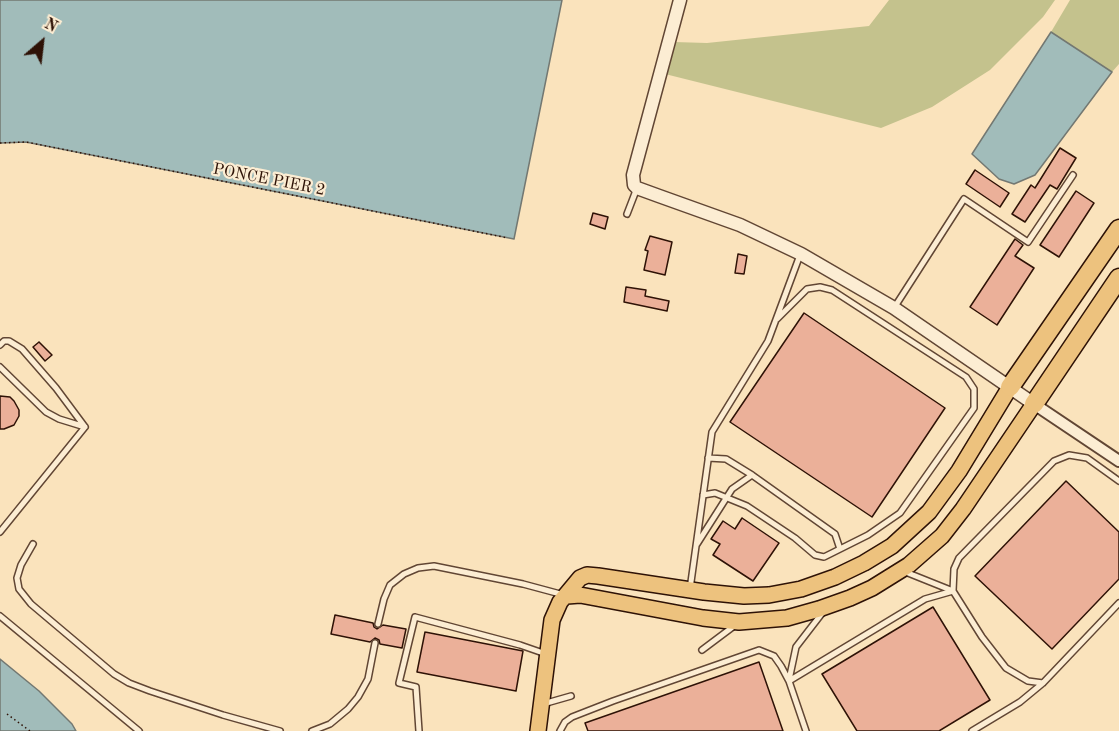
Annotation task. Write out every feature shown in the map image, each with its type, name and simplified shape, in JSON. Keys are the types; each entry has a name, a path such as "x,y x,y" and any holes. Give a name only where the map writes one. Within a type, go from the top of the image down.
{"highway":[{"path":"1010,387 1119,228"},
{"path":"1034,404 1119,278"}],"main road":[{"path":"538,731 554,615 560,602 567,596 575,582 587,575 744,596 783,593 818,584 879,555 918,525 959,471 1010,387"},
{"path":"567,596 580,596 703,618 739,622 787,618 828,606 872,588 902,570 925,552 953,523 1034,404"}],"street":[{"path":"680,0 633,175 637,188 740,225 801,254 894,308 1119,461"}],"lane":[{"path":"894,308 964,199 1028,242 1073,175"},
{"path":"627,213 637,188"},
{"path":"690,590 712,432 768,341 801,254"},
{"path":"703,495 715,493 747,506 795,538 815,555 824,557 868,535 900,513 971,414 976,401 974,389 966,377 832,290 820,287 807,289 777,319"},
{"path":"0,345 4,340 9,341 22,350 56,388 86,427"},
{"path":"0,367 46,412 59,419 86,427"},
{"path":"0,532 86,427"},
{"path":"1042,683 1028,681 1006,668 977,630 953,591 954,569 958,558 1054,461 1069,455 1087,458 1119,481"},
{"path":"708,458 726,459 752,475 835,534 840,549"},
{"path":"696,545 732,489 752,475"},
{"path":"33,544 21,565 17,578 19,589 46,618 114,674 150,692 280,731"},
{"path":"378,624 390,585 404,574 418,568 434,566 523,584 567,596"},
{"path":"902,570 953,591"},
{"path":"789,681 925,599 953,591"},
{"path":"972,731 1020,702 1042,683 1119,603"},
{"path":"789,681 793,655 799,641 828,606"},
{"path":"0,616 138,731"},
{"path":"419,731 416,687 399,683 415,617 520,645 548,655"},
{"path":"702,650 739,622"},
{"path":"312,731 330,724 358,697 368,679 375,643"},
{"path":"560,731 572,717 753,651 766,652 774,656 789,681 807,731"},
{"path":"542,704 571,696"}],"path":[{"name":"PONCE PIER 2","path":"0,143 26,142 508,238"},
{"path":"8,714 30,731"}],"shaded area":[{"path":"889,0 1055,0 1043,17 990,70 932,107 881,128 665,74 674,42 707,43 869,26"},
{"path":"1070,0 1119,0 1119,64 1112,72 1051,32"}],"water":[{"path":"0,0 562,0 514,239 26,142 0,143"},
{"path":"1051,32 1112,72 1035,175 1014,184 999,179 972,154"},
{"path":"0,659 39,691 72,724 76,731 0,731"}],"building":[{"path":"1060,148 1076,158 1057,189 1050,185 1025,222 1012,214 1031,185 1035,188"},
{"path":"975,170 1009,193 1000,207 966,184"},
{"path":"1076,191 1094,203 1059,257 1040,245"},
{"path":"593,213 608,217 605,229 590,224"},
{"path":"650,236 672,242 665,275 644,270 648,251 645,250"},
{"path":"1015,239 1023,245 1015,256 1034,268 997,325 970,307"},
{"path":"738,254 747,256 744,274 735,273"},
{"path":"626,287 646,290 645,296 669,301 667,311 624,302"},
{"path":"804,313 945,408 872,517 730,422"},
{"path":"39,342 52,355 45,361 33,347"},
{"path":"0,396 10,397 19,410 19,416 14,425 4,429 0,429"},
{"path":"1066,481 1119,532 1119,579 1052,649 975,576"},
{"path":"742,518 779,543 753,581 713,555 720,544 711,539 723,521 735,529"},
{"path":"933,607 990,700 939,731 857,731 822,674"},
{"path":"335,615 373,623 377,629 383,625 406,629 402,648 380,644 375,638 370,642 331,634"},
{"path":"425,632 523,651 516,691 417,672"},
{"path":"759,662 783,731 588,731 585,723"}]}
